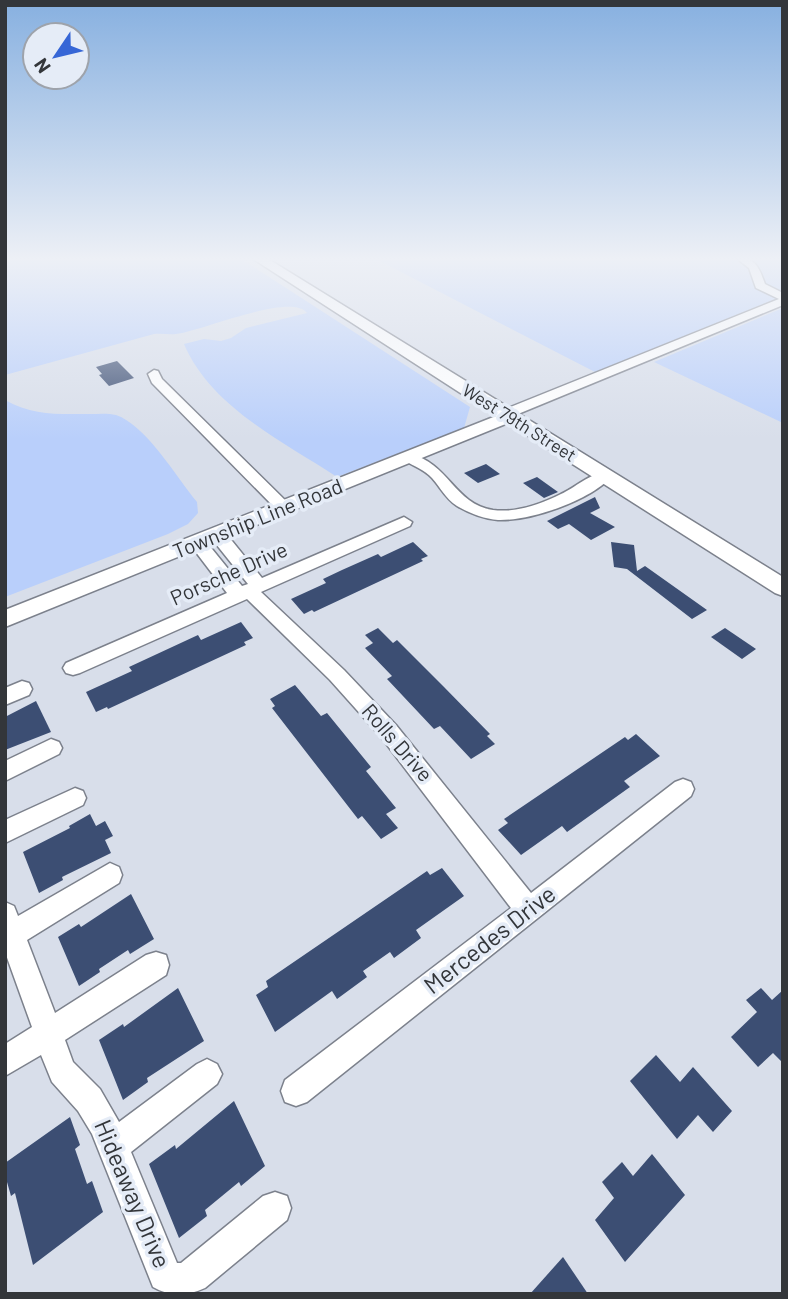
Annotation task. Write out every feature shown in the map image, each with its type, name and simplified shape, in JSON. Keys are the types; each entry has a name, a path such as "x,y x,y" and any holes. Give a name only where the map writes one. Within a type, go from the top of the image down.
{"main road":[{"name":"West 79th Street","path":"352,318 783,588"},
{"name":"Township Line Road","path":"5,619 285,509 504,420 508,416"}],"street":[{"path":"508,416 513,411 741,318"},
{"path":"154,374 156,380 285,509"},
{"path":"410,458 441,477 446,491 457,499 496,516 522,513 550,505 580,492 604,476"},
{"name":"Porsche Drive","path":"73,668 404,522"},
{"name":"Rolls Drive","path":"218,535 249,590"},
{"name":"Rolls Drive","path":"198,543 249,590 273,618 337,674 422,771 528,910"},
{"path":"5,772 51,748"},
{"name":"Mercedes Drive","path":"296,1091 683,789"},
{"path":"5,832 75,798"},
{"path":"9,924 110,875"},
{"name":"Hideaway Drive","path":"9,924 62,1072 89,1100 114,1145 165,1275 178,1282 193,1276 275,1208"},
{"path":"5,1061 156,965"},
{"path":"114,1145 207,1074"}],"shaded area":[{"path":"5,318 233,318 188,331 154,334 5,375"},
{"path":"288,318 332,318 470,407 464,428 337,477 250,421 230,404 196,366 184,344 204,339 221,341 246,328"},
{"path":"490,318 730,318 595,372"},
{"path":"760,318 783,318 783,423 654,362"},
{"path":"5,400 36,411 56,414 110,414 127,421 150,441 197,502 198,513 188,524 168,534 5,597"}],"building":[{"path":"117,361 134,378 109,386 96,367"},
{"path":"486,464 500,474 478,483 464,473"},
{"path":"537,477 558,492 544,498 523,483"},
{"path":"595,497 600,508 590,513 615,527 591,540 569,524 558,529 547,521"},
{"path":"413,542 428,556 421,559 423,561 314,612 312,610 304,614 291,599 326,583 323,579 342,570 378,554 381,557"},
{"path":"611,542 634,545 637,571 645,566 707,610 692,619 627,569 614,567"},
{"path":"241,622 253,638 244,642 246,645 108,709 107,707 96,712 86,692 132,671 129,667 198,635 201,640"},
{"path":"378,628 393,643 397,640 490,734 487,736 495,744 471,759 440,726 434,729 387,679 392,676 365,648 373,643 365,635"},
{"path":"725,628 756,649 742,659 711,637"},
{"path":"295,685 321,716 327,713 371,767 366,771 396,808 386,814 398,828 381,839 362,816 358,819 272,708 275,706 270,699"},
{"path":"36,701 51,732 5,750 5,717"},
{"path":"636,734 660,756 624,781 630,787 567,832 562,826 521,855 498,830 508,823 504,819 625,737 628,740"},
{"path":"90,814 96,826 105,821 113,836 105,840 111,853 62,877 63,880 39,893 23,852 70,828 69,826"},
{"path":"442,868 464,896 416,930 421,938 394,958 390,952 363,971 367,977 337,999 332,991 275,1032 256,995 268,987 266,981 427,871 430,875"},
{"path":"131,894 154,939 130,954 128,950 79,986 58,937 79,924 81,927"},
{"path":"178,988 204,1041 147,1078 148,1082 123,1100 99,1040 123,1024 124,1027"},
{"path":"761,988 772,1000 783,990 783,1063 773,1053 758,1067 731,1037 757,1012 746,1000"},
{"path":"656,1055 680,1082 693,1067 732,1111 713,1132 698,1115 677,1139 630,1081"},
{"path":"234,1101 265,1166 241,1186 239,1182 205,1210 207,1216 179,1238 149,1164 175,1145 176,1149"},
{"path":"70,1117 80,1145 75,1149 87,1184 92,1181 103,1212 33,1265 15,1193 11,1196 5,1175 5,1163"},
{"path":"652,1154 685,1195 625,1262 595,1220 614,1198 602,1182 622,1162 633,1176"},
{"path":"563,1257 588,1294 530,1294"}]}
